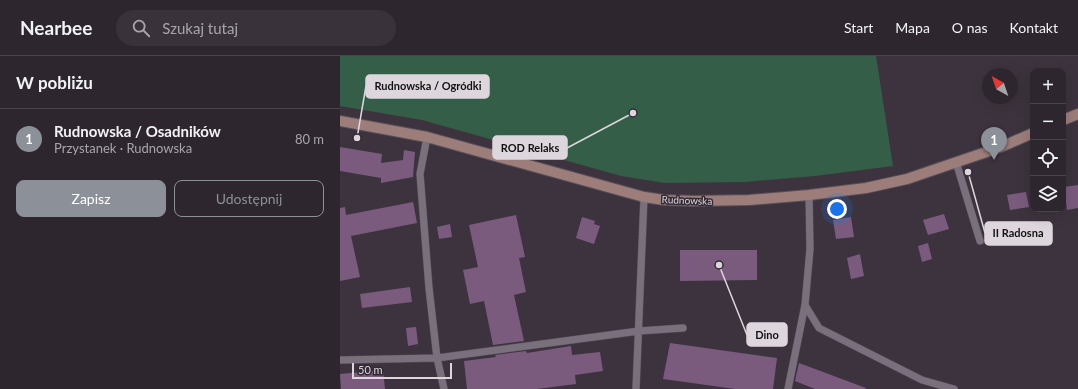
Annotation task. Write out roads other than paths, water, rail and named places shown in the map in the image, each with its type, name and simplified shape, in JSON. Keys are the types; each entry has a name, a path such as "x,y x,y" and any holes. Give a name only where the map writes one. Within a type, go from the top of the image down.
{"main road":[{"path":"1066,119 1078,114"},
{"name":"Rudnowska","path":"340,121 427,137 644,198 694,201 749,200 866,188 907,179 1001,147 1030,134"}],"lane":[{"path":"427,137 420,174 436,358 444,389"},
{"path":"956,162 980,241"},
{"path":"788,389 805,305 810,249 809,195"},
{"path":"636,389 644,198"},
{"path":"805,305 819,328 922,380 954,389"},
{"path":"340,360 436,358 639,331 683,328"}],"place":[{"name":"ROD Relaks","path":"633,113"},
{"name":"Rudnowska / Ogródki","path":"357,138"},
{"name":"Rudnowska / Osadników","path":"994,160"},
{"name":"II Radosna","path":"968,172"},
{"name":"Dino","path":"719,265"}]}
